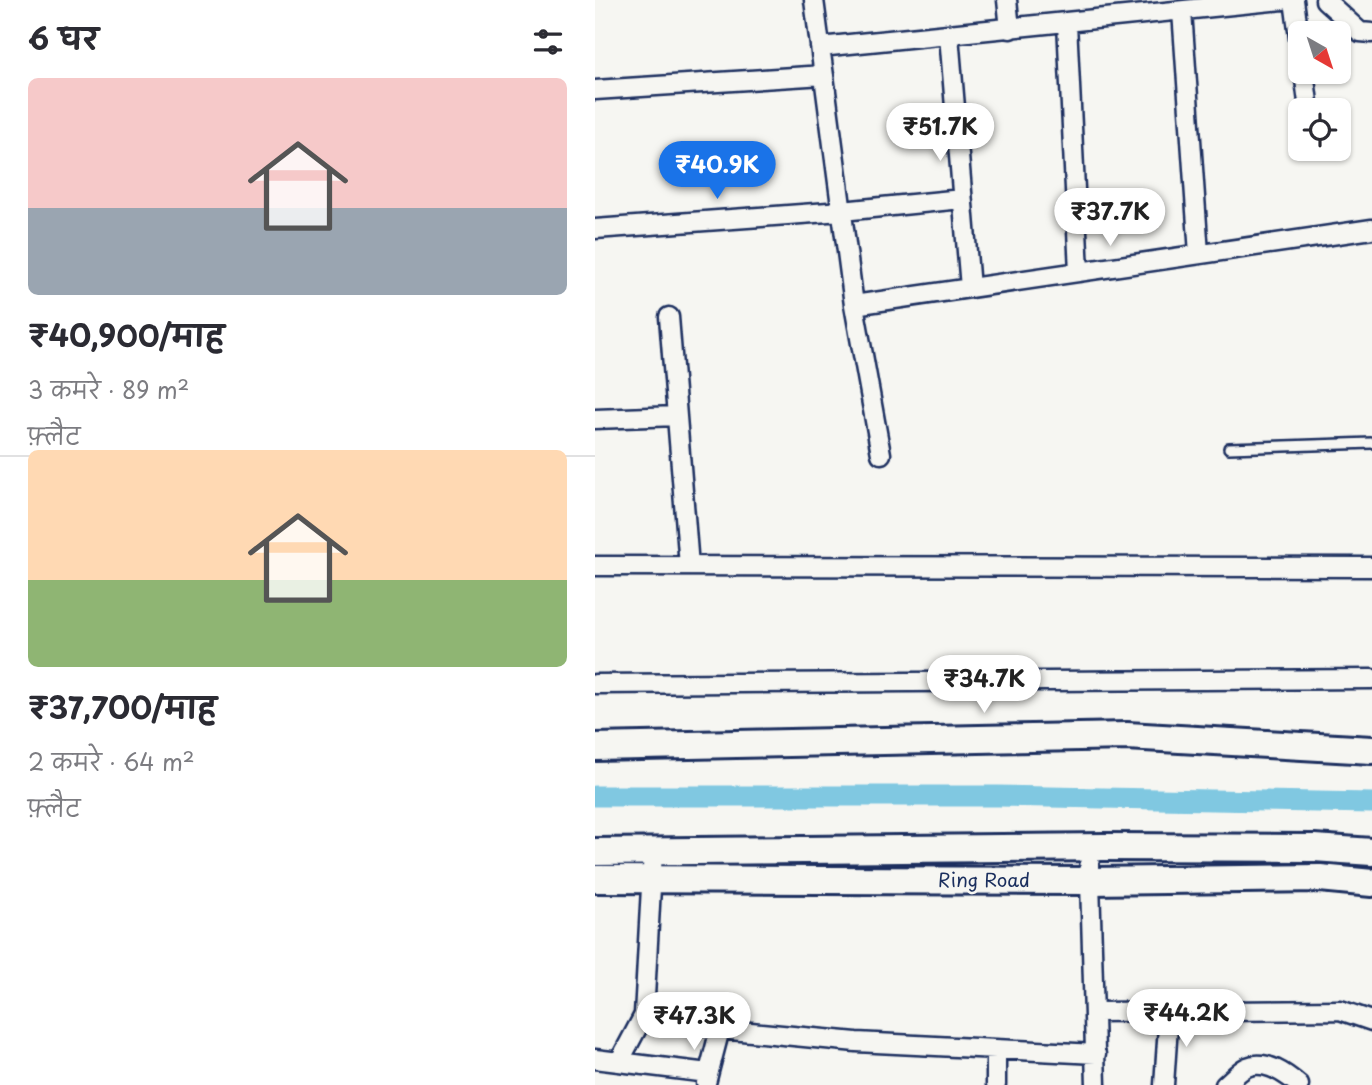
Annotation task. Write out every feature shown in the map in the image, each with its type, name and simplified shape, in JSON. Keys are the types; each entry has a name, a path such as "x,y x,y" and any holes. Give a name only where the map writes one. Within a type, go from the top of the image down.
{"main road":[{"path":"595,747 1127,736 1372,750"},
{"path":"595,852 1089,847 1314,848 1372,852"},
{"name":"Ring Road","path":"595,879 1090,881 1320,878 1372,883"}],"street":[{"path":"814,0 854,305 881,454"},
{"path":"1007,0 1010,29"},
{"path":"820,47 1283,0"},
{"path":"1294,0 1297,21"},
{"path":"1325,0 1360,32 1372,33"},
{"path":"1182,11 1199,254"},
{"path":"1067,23 1079,272"},
{"path":"949,35 970,288"},
{"path":"595,90 824,75"},
{"path":"595,229 842,211 962,199"},
{"path":"854,305 1372,229"},
{"path":"669,317 688,566"},
{"path":"595,419 677,416"},
{"path":"595,566 1372,567"},
{"path":"595,684 1372,679"},
{"path":"1089,847 1096,1085"},
{"path":"619,1062 644,1015 653,851"},
{"path":"1095,1012 1340,1010 1372,1021"},
{"path":"1164,1085 1169,1012"},
{"path":"644,1015 720,1028 856,1042 1096,1054"},
{"path":"595,1059 707,1079 720,1028"},
{"path":"996,1049 996,1085"},
{"path":"1225,1085 1247,1067 1262,1066 1281,1070 1299,1085"}],"lane":[{"path":"1229,447 1372,443"}],"waterway":[{"path":"595,796 998,796 1372,803"}]}
